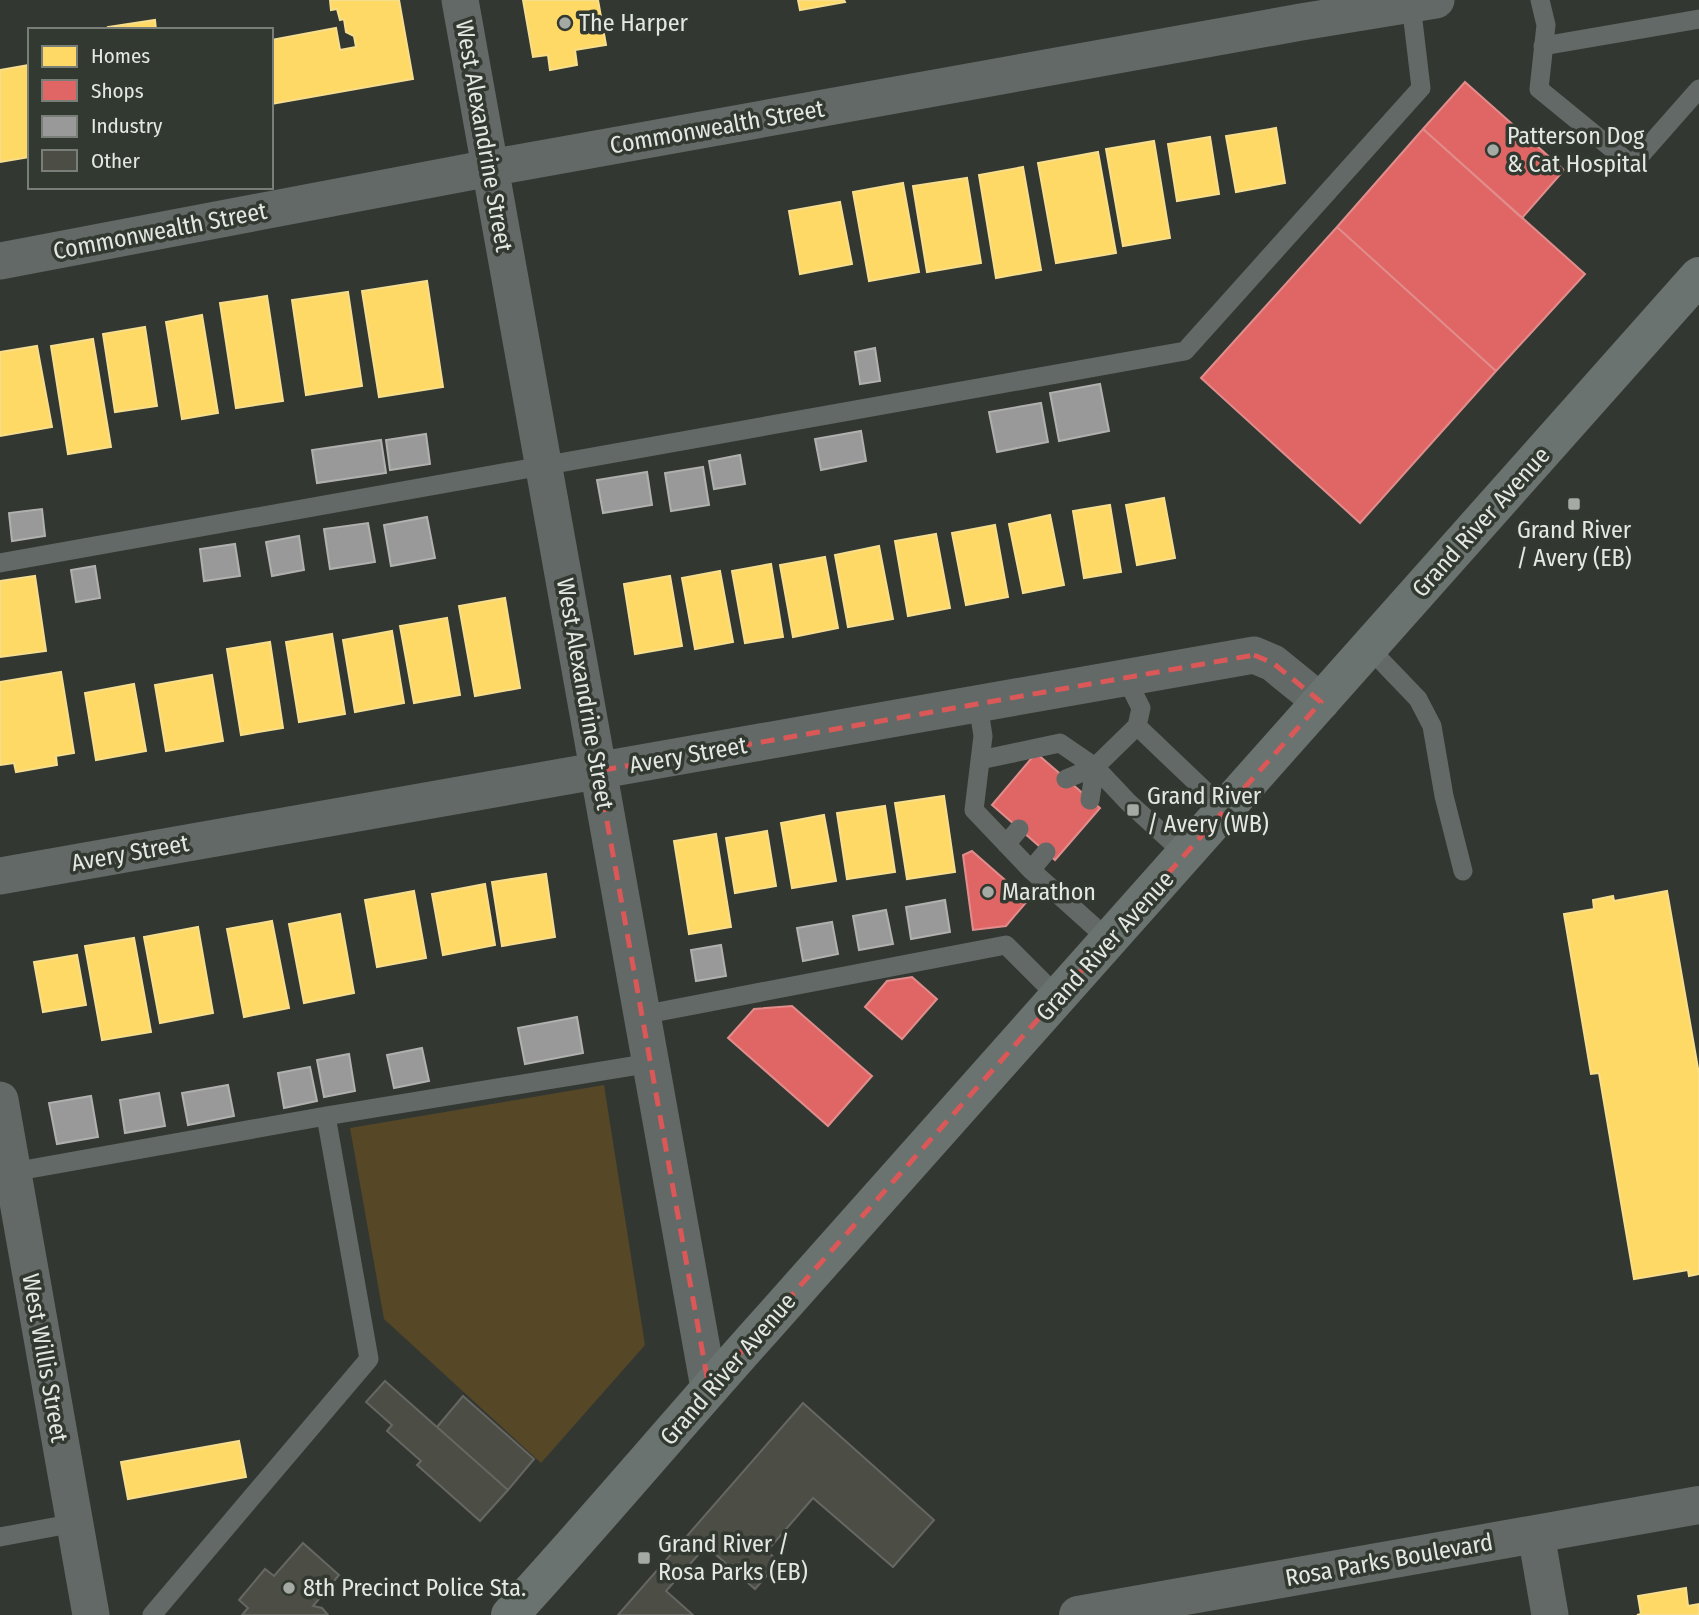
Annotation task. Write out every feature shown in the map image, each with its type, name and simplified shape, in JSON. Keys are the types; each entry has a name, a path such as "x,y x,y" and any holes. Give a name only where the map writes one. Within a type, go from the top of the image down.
{"main road":[{"name":"Grand River Avenue","path":"510,1615 1699,276"}],"street":[{"name":"West Alexandrine Street","path":"460,0 709,1388"},
{"name":"Commonwealth Street","path":"0,261 1335,8 1423,2"},
{"name":"Avery Street","path":"0,876 1254,655 1273,663 1321,702"},
{"name":"West Willis Street","path":"0,1100 6,1173 91,1615"},
{"name":"Rosa Parks Boulevard","path":"1101,1613 1699,1505"},
{"path":"1536,1534 1550,1615"}],"lane":[{"path":"1540,0 1546,25 1539,89 1632,164 1699,89"},
{"path":"0,563 1185,351 1421,89 1423,2"},
{"path":"1544,46 1699,19"},
{"path":"1369,648 1419,699 1432,726 1444,796 1463,871"},
{"path":"1066,779 1095,767 1137,726 1141,709 1126,678"},
{"path":"978,704 983,736 974,810 1031,870 1110,941"},
{"path":"1137,726 1225,810"},
{"path":"980,760 1060,743 1095,767 1128,802 1186,855"},
{"path":"1090,800 1095,767"},
{"path":"1006,844 1019,829"},
{"path":"1031,870 1045,852"},
{"path":"642,1015 1006,945 1059,998"},
{"path":"6,1173 326,1115 651,1063"},
{"path":"152,1615 369,1359 326,1115"},
{"path":"0,1537 75,1523"}],"highlighted area":[{"path":"1254,655 1273,663 1321,702 709,1388 598,771"}],"shaded area":[{"path":"604,1085 645,1345 541,1463 384,1319 350,1128"}],"building: Homes":[{"path":"330,0 399,0 413,79 273,104 273,40 336,28 340,50 356,47 354,36 346,32 344,19 340,20 337,9 331,10"},
{"name":"The Harper","path":"523,0 598,0 606,45 575,50 577,65 550,70 548,55 533,57"},
{"path":"798,0 844,0 845,2 800,10"},
{"path":"155,20 156,28 108,28"},
{"path":"28,65 28,157 0,162 0,70"},
{"path":"1276,128 1285,183 1236,192 1226,136"},
{"path":"1210,137 1219,194 1177,201 1168,144"},
{"path":"1154,141 1170,238 1123,246 1106,149"},
{"path":"1098,152 1116,253 1056,263 1038,163"},
{"path":"1023,167 1041,270 996,278 979,175"},
{"path":"967,178 981,263 927,272 913,186"},
{"path":"903,183 919,272 869,281 853,192"},
{"path":"840,202 852,264 800,274 789,211"},
{"path":"427,281 443,387 379,397 362,291"},
{"path":"348,292 362,386 306,395 292,300"},
{"path":"267,296 283,401 236,408 220,303"},
{"path":"202,315 218,413 182,419 166,322"},
{"path":"145,327 157,406 115,412 103,334"},
{"path":"93,339 111,447 68,454 51,346"},
{"path":"37,346 52,427 0,436 0,352"},
{"path":"1164,498 1175,558 1137,565 1126,505"},
{"path":"1110,505 1121,572 1084,578 1073,511"},
{"path":"1050,515 1064,585 1023,593 1009,524"},
{"path":"995,525 1008,597 966,605 952,533"},
{"path":"936,534 950,608 908,616 895,541"},
{"path":"879,546 893,619 848,627 835,555"},
{"path":"825,557 838,628 793,637 780,565"},
{"path":"771,564 783,637 745,643 732,571"},
{"path":"720,571 733,642 695,649 682,578"},
{"path":"35,576 46,651 0,657 0,581"},
{"path":"670,576 682,646 635,654 624,584"},
{"path":"505,598 520,688 475,696 459,606"},
{"path":"447,618 460,695 414,703 400,626"},
{"path":"392,631 404,703 355,712 343,640"},
{"path":"332,634 345,714 299,722 286,642"},
{"path":"270,642 283,728 241,735 227,649"},
{"path":"61,672 74,753 56,756 57,765 16,772 14,763 0,765 0,682"},
{"path":"212,675 223,741 166,751 155,685"},
{"path":"134,684 146,751 96,760 85,693"},
{"path":"944,796 955,872 907,879 895,803"},
{"path":"885,806 895,872 847,879 837,813"},
{"path":"824,815 836,881 792,888 781,823"},
{"path":"767,831 776,886 735,893 726,838"},
{"path":"716,834 731,927 689,934 674,841"},
{"path":"546,874 555,937 502,946 492,882"},
{"path":"485,884 495,945 443,955 432,894"},
{"path":"414,891 426,958 377,967 365,900"},
{"path":"1667,891 1699,1074 1699,1274 1689,1276 1688,1270 1634,1279 1599,1073 1591,1074 1564,914 1594,909 1593,900 1613,896 1614,901"},
{"path":"340,914 354,993 304,1003 289,924"},
{"path":"272,921 289,1008 244,1017 227,929"},
{"path":"198,927 213,1013 160,1023 144,937"},
{"path":"134,938 151,1032 102,1040 85,946"},
{"path":"77,955 86,1005 43,1012 34,962"},
{"path":"239,1441 246,1477 128,1499 121,1462"},
{"path":"1686,1588 1688,1606 1699,1604 1699,1615 1637,1615 1641,1614 1638,1596"}],"building: Shops":[{"name":"Patterson Dog & Cat Hospital","path":"1465,82 1564,170 1522,218 1423,129"},
{"path":"1423,129 1585,274 1496,371 1337,227"},
{"path":"1337,227 1496,371 1360,523 1201,378"},
{"path":"1036,753 1100,808 1055,860 992,805"},
{"path":"972,851 1028,900 1006,926 973,930 963,855"},
{"path":"912,977 937,999 902,1039 865,1007 887,981"},
{"path":"792,1006 872,1076 828,1126 728,1038 754,1009"}],"building: Industry":[{"path":"875,348 880,381 860,384 855,352"},
{"path":"1100,384 1109,431 1059,441 1050,393"},
{"path":"1041,403 1048,442 997,452 989,412"},
{"path":"861,431 866,461 821,470 815,439"},
{"path":"426,434 430,464 390,470 386,440"},
{"path":"381,440 386,473 317,483 312,450"},
{"path":"740,455 745,484 714,489 709,461"},
{"path":"703,467 709,505 671,511 665,473"},
{"path":"647,472 652,505 603,513 597,480"},
{"path":"42,509 45,536 12,541 9,513"},
{"path":"427,517 435,558 391,566 384,525"},
{"path":"368,523 375,562 330,569 324,529"},
{"path":"299,536 304,570 272,576 266,542"},
{"path":"235,544 240,576 204,581 200,549"},
{"path":"95,566 100,598 76,602 71,570"},
{"path":"945,900 950,932 911,939 906,907"},
{"path":"886,910 893,944 859,950 853,916"},
{"path":"832,922 838,954 803,961 797,928"},
{"path":"721,945 726,976 696,981 691,950"},
{"path":"577,1017 583,1053 525,1064 518,1028"},
{"path":"422,1048 429,1081 394,1088 387,1055"},
{"path":"349,1054 355,1091 324,1097 317,1060"},
{"path":"310,1067 317,1101 284,1108 278,1073"},
{"path":"228,1085 234,1116 188,1125 182,1093"},
{"path":"159,1093 165,1126 125,1133 120,1100"},
{"path":"91,1096 98,1137 57,1144 49,1103"}],"building: Other":[{"path":"385,1381 508,1490 480,1521 417,1465 421,1461 387,1431 392,1425 366,1402"},
{"path":"463,1396 534,1459 508,1490 437,1427"},
{"path":"803,1403 934,1520 893,1567 813,1498 767,1551 779,1562 755,1589 706,1546 666,1591 693,1615 618,1615"},
{"name":"8th Precinct Police Sta.","path":"303,1543 339,1575 313,1606 322,1608 328,1615 242,1615 248,1608 239,1600 265,1569 274,1576"}],"place":[{"name":"The Harper","path":"565,23"},
{"name":"Patterson Dog & Cat Hospital","path":"1493,150"},
{"name":"Grand River / Avery (EB)","path":"1574,504"},
{"name":"Grand River / Avery (WB)","path":"1133,810"},
{"name":"Marathon","path":"988,892"},
{"name":"Grand River / Rosa Parks (EB)","path":"644,1558"},
{"name":"8th Precinct Police Sta.","path":"289,1588"}]}
